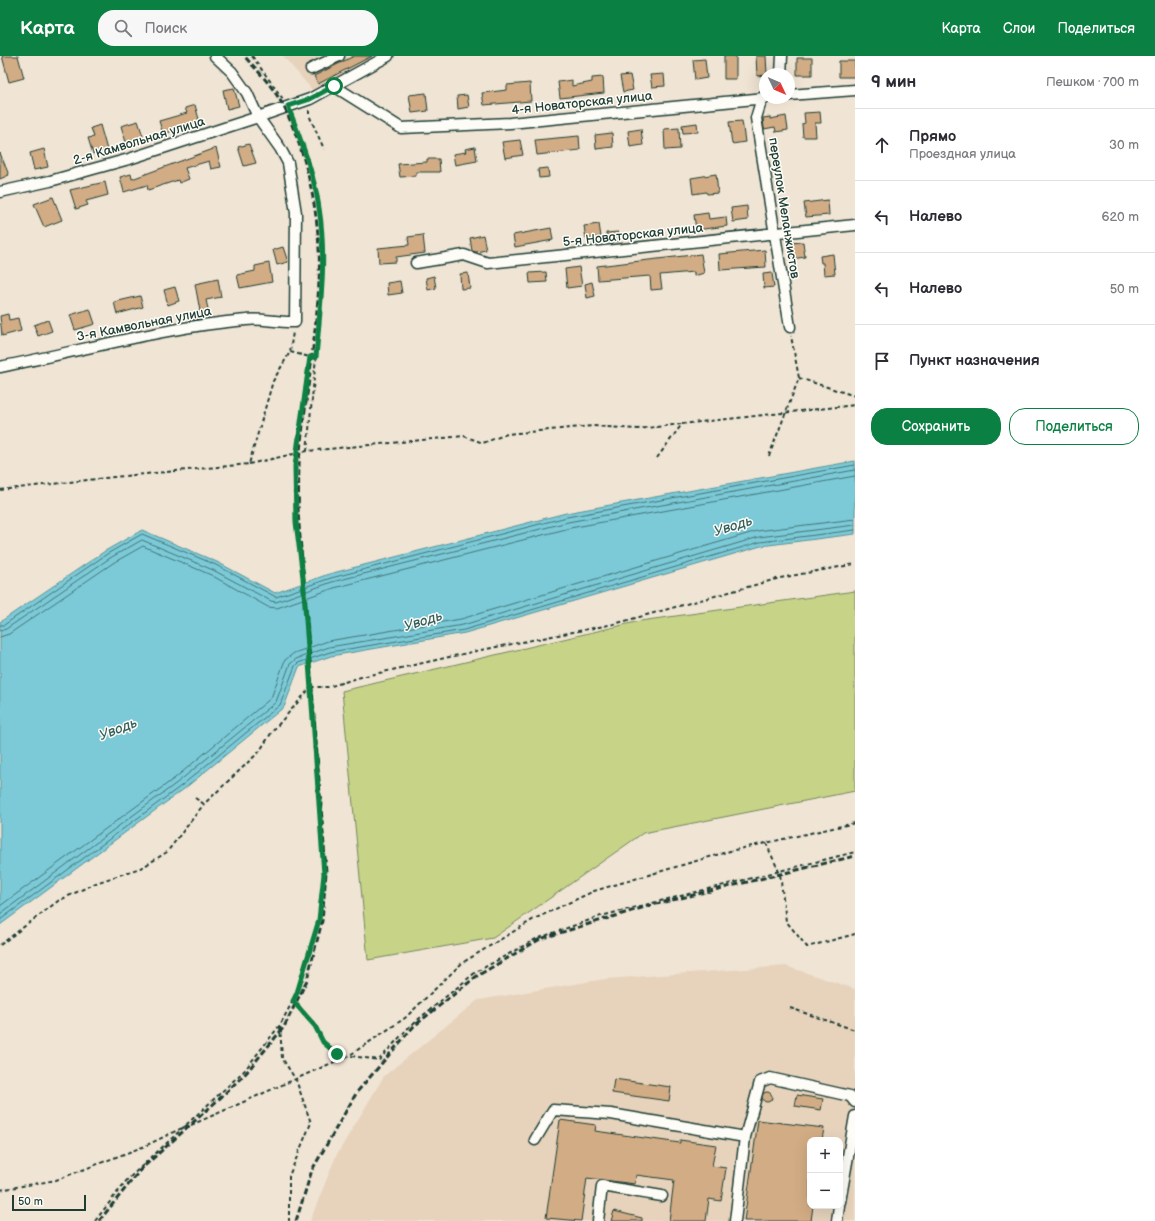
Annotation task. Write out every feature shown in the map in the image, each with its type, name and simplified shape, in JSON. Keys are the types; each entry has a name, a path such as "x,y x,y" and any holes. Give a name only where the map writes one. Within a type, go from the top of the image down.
{"street":[{"path":"215,56 232,72 244,88 258,117 280,148 288,163 296,213 294,322"},
{"path":"310,69 339,56"},
{"name":"2-я Камвольная улица","path":"0,192 50,181 115,163 209,134 310,99 388,56"},
{"path":"781,68 782,56"},
{"name":"4-я Новаторская улица","path":"334,86 401,128 510,123 759,98"},
{"path":"795,95 855,90"},
{"name":"переулок Меланжистов","path":"761,104 756,118 790,327"},
{"name":"5-я Новаторская улица","path":"416,263 464,255 488,263 855,225"},
{"name":"3-я Камвольная улица","path":"0,367 126,340 217,323 266,319 279,323 294,322"},
{"path":"735,1221 745,1137 760,1082 770,1078 850,1096 855,1102"},
{"path":"535,1140 553,1110 611,1114 745,1137"},
{"path":"843,1185 855,1116"},
{"path":"598,1221 602,1186 662,1196"},
{"path":"837,1221 839,1209"}],"path":[{"path":"252,56 286,107 307,158 319,208 323,284 307,451"},
{"path":"310,99 308,115 324,149"},
{"path":"249,464 273,381 290,352 294,322"},
{"path":"769,456 799,378 790,327"},
{"path":"290,352 316,357"},
{"path":"95,1221 127,1180 244,1071 280,1025 297,993 319,920 324,874 303,577 296,522 297,454 310,357"},
{"path":"799,378 855,396"},
{"path":"0,490 249,464 307,451 464,436 483,443 507,434 592,426 638,429 855,405"},
{"path":"657,458 682,424"},
{"path":"311,686 328,687 361,677 476,650 614,624 780,578 855,564"},
{"path":"0,945 58,901 96,883 143,867 167,852 204,804 259,752 272,732 311,686"},
{"path":"195,798 204,804"},
{"path":"0,1190 56,1180 145,1146 186,1126 296,1080 350,1055 405,1018 462,963 534,919 594,891 730,851 855,822"},
{"path":"766,842 779,871 786,921 807,947 855,934"},
{"path":"293,1001 315,1026 323,1042 337,1054 379,1060 409,1027 476,972 536,939 601,916 855,852"},
{"path":"790,1008 855,1030"},
{"path":"280,1025 282,1058 296,1080 311,1122 288,1176 289,1221"}],"shaded area":[{"path":"283,56 380,56 314,92"},
{"path":"786,966 855,989 855,1221 310,1221 336,1156 384,1076 478,1000 605,979"}],"green space":[{"path":"855,591 855,791 643,833 493,938 368,960 342,691 640,621"}],"water":[{"name":"Уводь","path":"855,461 855,534 761,546 465,633 331,656 299,667 284,707 184,789 0,925 0,622 105,551 142,530 217,562 275,593 329,574 566,513"}],"building":[{"path":"2,56 18,56 24,78 9,82"},
{"path":"354,56 372,56 318,84 314,76"},
{"path":"724,56 736,56 736,79 724,79"},
{"path":"756,56 766,56 767,68 759,68 759,76 757,76"},
{"path":"797,58 812,58 812,75 797,75"},
{"path":"705,59 707,78 695,80 693,60"},
{"path":"839,61 855,61 855,77 839,77"},
{"path":"664,74 665,86 652,87 650,75"},
{"path":"630,75 633,90 623,92 620,76"},
{"path":"603,77 604,93 560,98 558,82 572,80 572,86 592,82 592,78"},
{"path":"530,83 531,101 484,105 482,93 507,90 507,85"},
{"path":"234,88 239,106 227,109 223,90"},
{"path":"426,93 428,111 412,113 409,95"},
{"path":"467,95 469,107 458,109 457,96"},
{"path":"195,105 200,123 163,134 159,121 187,113 185,108"},
{"path":"820,112 821,123 815,123 816,137 803,137 802,124 805,123 804,113"},
{"path":"786,116 788,130 776,132 775,127 764,129 763,118 770,117 770,119"},
{"path":"138,121 143,136 126,142 121,126"},
{"path":"742,121 745,142 732,144 729,122"},
{"path":"697,123 698,132 683,133 682,125"},
{"path":"100,125 107,150 93,154 88,138 94,137 91,128"},
{"path":"679,128 680,149 665,150 664,129"},
{"path":"641,129 643,145 630,147 628,131"},
{"path":"612,133 613,147 596,149 595,135"},
{"path":"579,136 580,150 537,155 535,140"},
{"path":"520,140 523,155 505,158 502,142"},
{"path":"249,144 256,163 244,166 238,147"},
{"path":"475,147 477,161 455,165 453,154 466,152 465,149"},
{"path":"216,148 221,167 211,169 209,161 185,168 189,179 179,183 178,180 148,190 147,185 124,192 120,177 131,174 132,179"},
{"path":"44,149 48,167 34,170 30,153"},
{"path":"0,153 9,175 0,179"},
{"path":"427,159 439,159 440,172 416,172 416,176 400,177 398,164 427,162"},
{"path":"548,168 549,177 539,178 538,169"},
{"path":"716,174 718,193 707,194 706,192 693,194 691,178"},
{"path":"105,182 108,195 86,201 88,205 76,209 70,190"},
{"path":"53,197 62,220 44,227 34,204"},
{"path":"828,200 829,215 806,217 804,203"},
{"path":"747,206 748,220 733,222 731,208"},
{"path":"708,213 709,219 726,217 727,226 696,230 694,215"},
{"path":"599,224 601,237 586,239 584,226"},
{"path":"551,228 553,240 515,247 513,235"},
{"path":"618,232 619,241 607,242 606,233"},
{"path":"423,235 425,253 396,257 396,262 379,263 378,248 409,245 408,237"},
{"path":"483,235 486,250 476,252 472,251 470,238"},
{"path":"803,242 805,257 792,259 790,243"},
{"path":"283,247 288,262 277,265 273,250"},
{"path":"765,250 766,267 720,270 719,254"},
{"path":"701,254 704,273 694,276 694,272 660,275 662,289 651,290 650,276 598,280 597,266"},
{"path":"833,254 835,274 824,275 823,263 821,263 820,256"},
{"path":"269,263 272,282 240,288 237,275 255,271 255,266"},
{"path":"579,267 582,286 567,288 565,269"},
{"path":"546,272 547,282 530,283 529,273"},
{"path":"468,273 470,288 461,289 460,274"},
{"path":"772,273 774,287 764,288 763,274"},
{"path":"434,276 436,288 428,290 426,278"},
{"path":"218,279 221,297 206,300 210,318 190,320 189,313 200,311 195,284"},
{"path":"400,281 402,293 388,295 387,283"},
{"path":"592,282 595,296 587,298 585,284"},
{"path":"175,287 179,301 168,305 164,290"},
{"path":"140,296 143,307 117,314 114,302"},
{"path":"90,309 95,324 75,330 70,315"},
{"path":"8,314 9,320 18,318 21,331 2,336 0,316"},
{"path":"48,320 52,331 38,336 34,325"},
{"path":"614,1079 671,1087 669,1101 612,1093"},
{"path":"767,1092 772,1097 767,1102 762,1097"},
{"path":"797,1095 823,1099 821,1110 795,1106"},
{"path":"560,1120 596,1125 595,1131 680,1143 680,1140 716,1145 712,1166 726,1168 721,1201 709,1199 706,1221 669,1221 674,1180 636,1175 635,1184 587,1178 581,1221 546,1218"},
{"path":"758,1120 824,1128 822,1137 807,1137 807,1209 813,1209 811,1221 744,1221"},
{"path":"614,1211 642,1218 642,1221 611,1221"}],"railway":[{"path":"99,1221 141,1169 246,1073 284,1027 307,980 322,921 326,872 298,512 300,451 318,303 318,238 312,193 301,149 293,128 285,109 272,88 244,56"},
{"path":"296,1221 312,1170 357,1092 414,1026 477,976 540,939 648,906 855,856"}],"route":[{"path":"334,86 310,99 288,106 307,158 319,208 323,284 316,357 310,357 295,466 296,522 303,577 324,874 319,920 297,993 293,1001 315,1026 323,1042 337,1054"}]}
